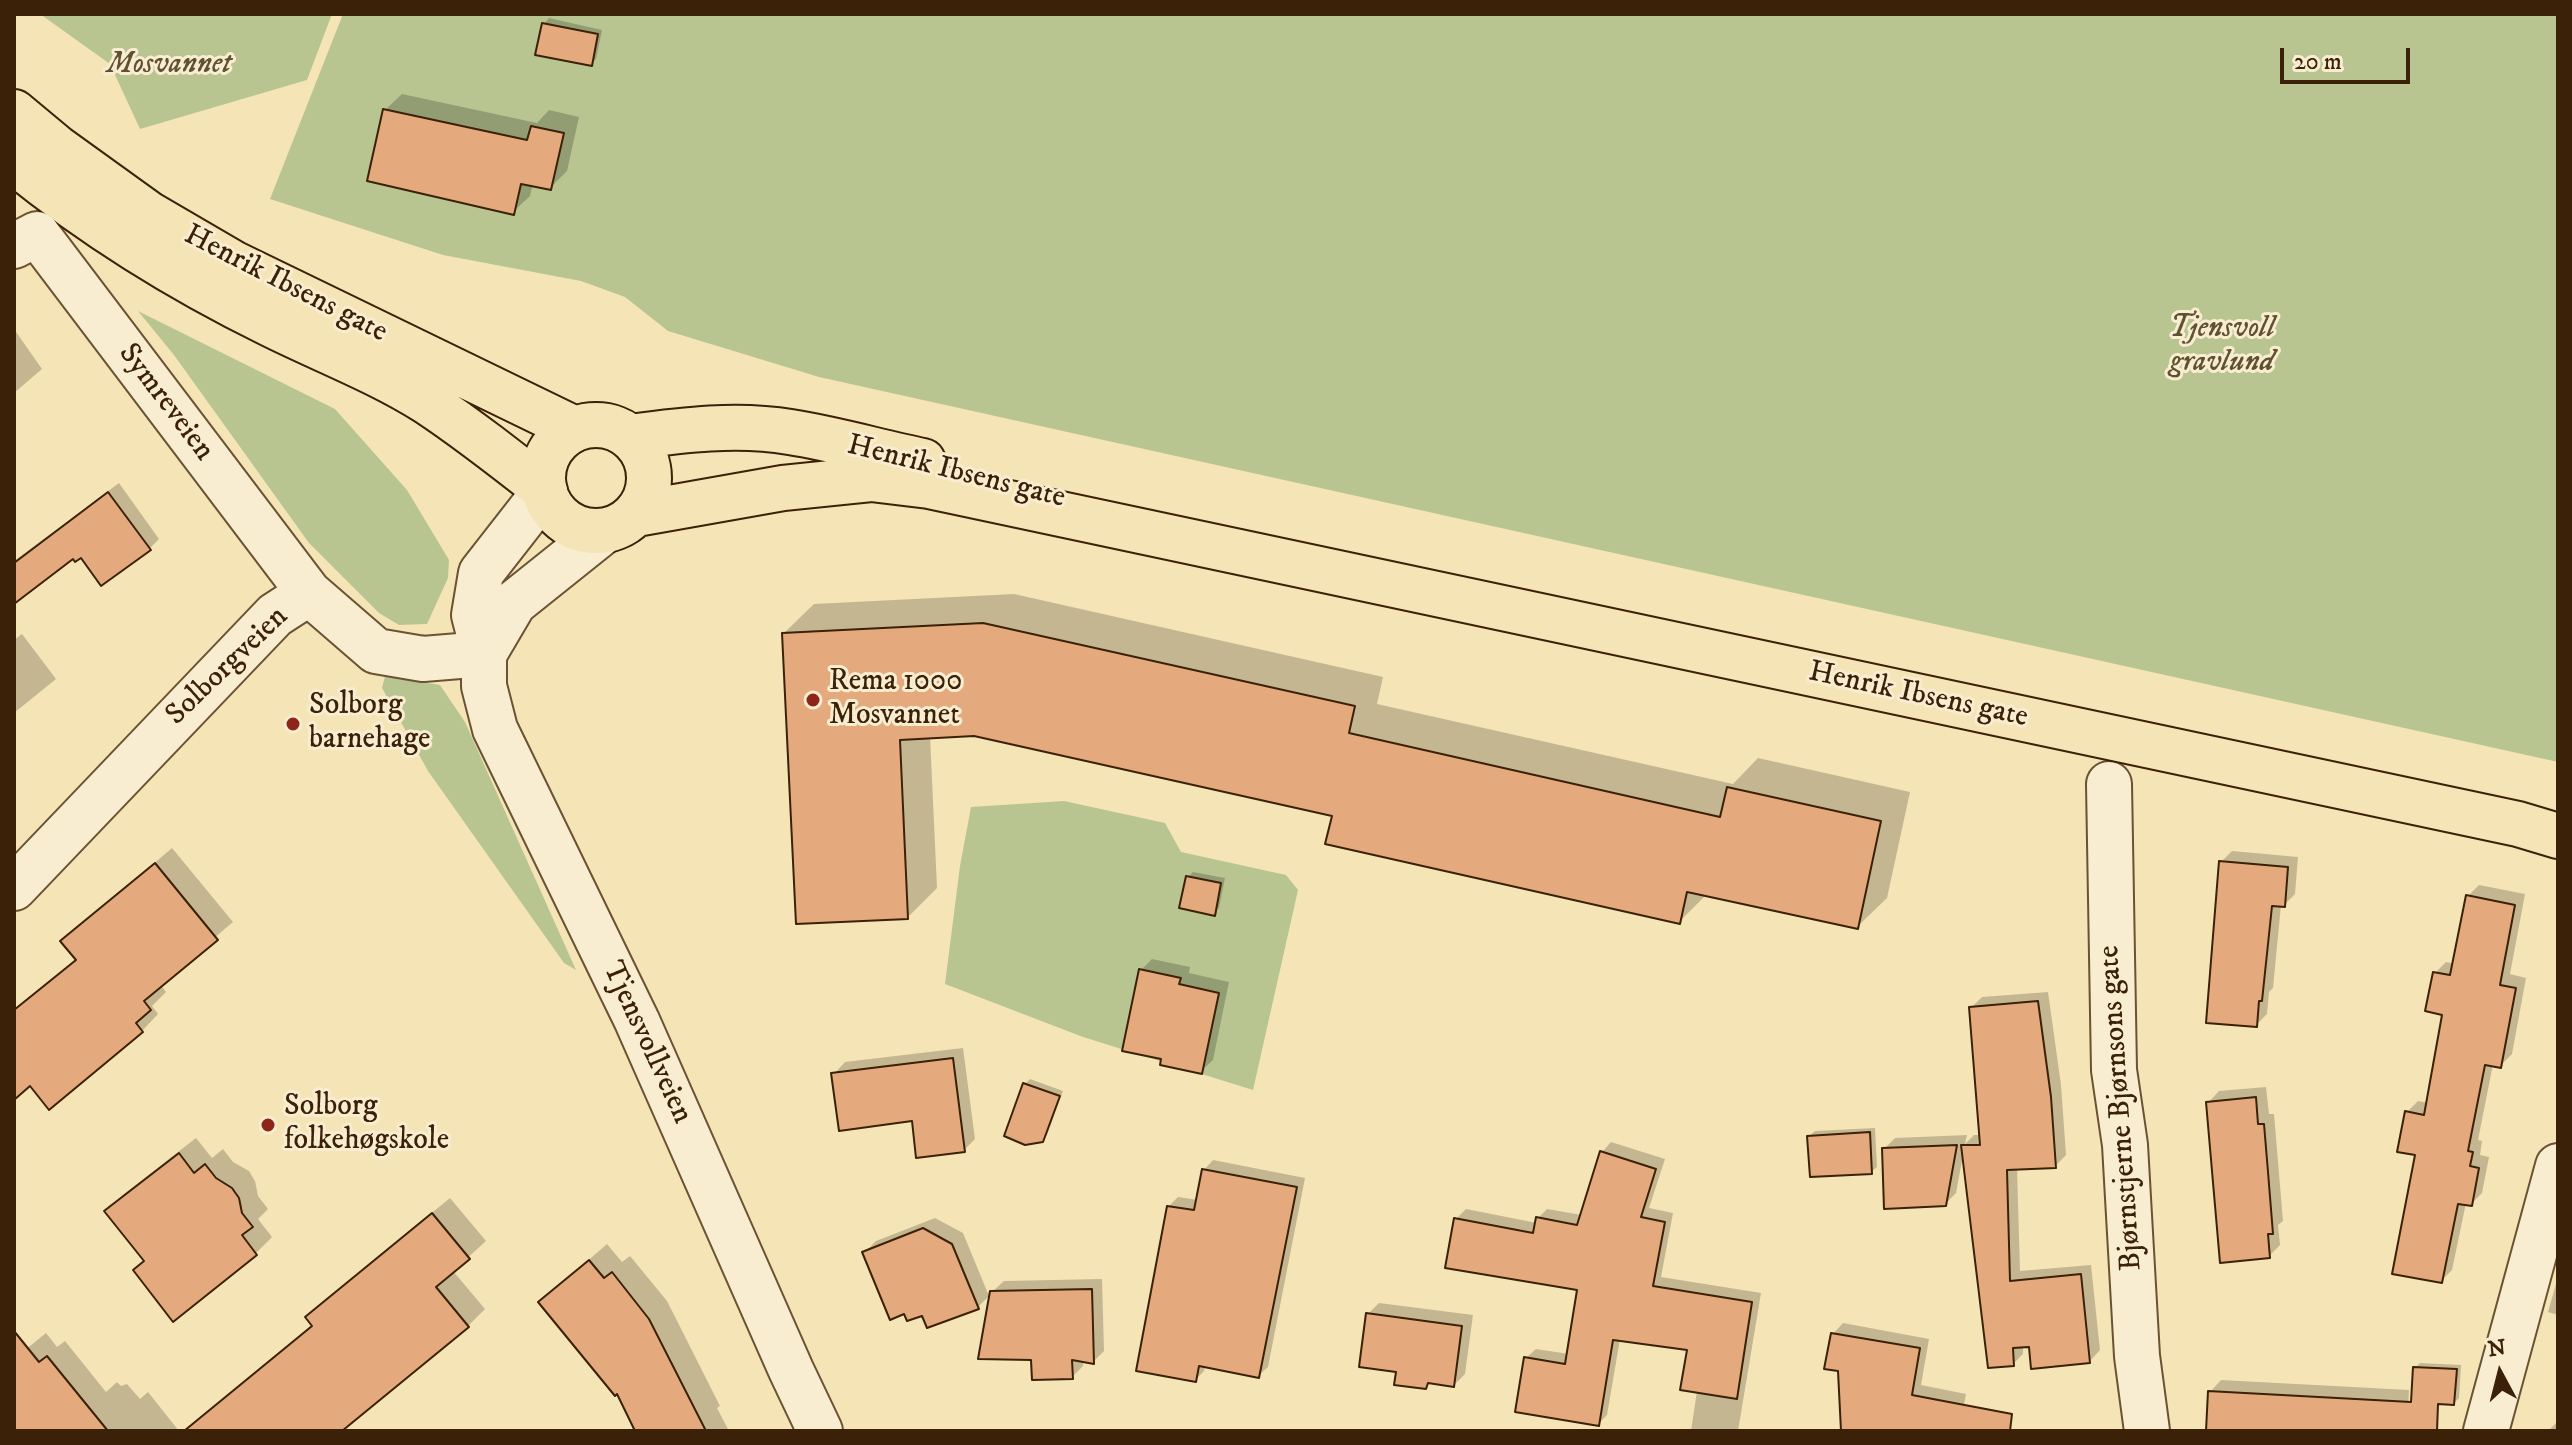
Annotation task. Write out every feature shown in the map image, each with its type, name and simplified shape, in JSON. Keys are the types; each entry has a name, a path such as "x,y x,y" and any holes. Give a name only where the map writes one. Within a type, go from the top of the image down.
{"main road":[{"name":"Henrik Ibsens gate","path":"14,112 56,147 149,214 233,263 575,429"},
{"name":"Henrik Ibsens gate","path":"14,162 57,197 181,276 426,402 544,490"},
{"path":"603,425 630,437 648,465 649,482 645,500 620,522 588,530 573,526 560,517 544,490 543,471 549,453 560,439 575,429 603,425"},
{"name":"Henrik Ibsens gate","path":"630,437 700,428 788,431 939,465 1276,560"},
{"name":"Henrik Ibsens gate","path":"620,522 783,488 871,479 929,486 2502,820 2558,836"}],"street":[{"name":"Symreveien","path":"14,246 37,234 309,593"},
{"name":"Tjensvollveien","path":"544,490 481,573 474,615 484,654 484,686 495,729 644,1036 820,1431"},
{"path":"484,654 514,603 620,522"},
{"name":"Solborgveien","path":"14,888 275,615 309,593 376,651 423,659 484,654"},
{"name":"Bjørnstjerne Bjørnsons gate","path":"2109,784 2114,1070 2125,1145 2137,1356 2147,1431"},
{"path":"2486,1431 2558,1166"}],"green space":[{"name":"Mosvannet","path":"40,14 332,14 307,80 140,129 110,64"},
{"name":"Tjensvoll gravlund","path":"343,14 2558,14 2558,762 819,377 668,331 625,297 581,281 443,255 270,199"},
{"path":"138,311 335,409 407,490 449,560 448,578 427,624 399,625 379,613 309,543 174,355"},
{"path":"385,676 440,685 465,722 576,970 564,963 428,771 382,688"},
{"path":"1064,801 1165,823 1181,852 1286,875 1298,890 1253,1090 1083,1037 945,984 971,807"}],"building":[{"path":"542,23 598,34 592,66 535,55"},
{"path":"383,109 527,140 531,126 564,133 551,190 521,184 514,215 367,181"},
{"path":"108,492 151,550 101,586 81,558 75,562 73,559 14,604 14,563"},
{"path":"983,623 1355,706 1349,733 1720,817 1727,787 1881,821 1858,929 1687,892 1680,924 1325,844 1332,816 974,736 900,740 908,919 796,924 782,633"},
{"path":"2219,861 2288,867 2285,907 2272,906 2257,1027 2206,1023"},
{"path":"155,863 218,940 144,1001 151,1010 136,1023 143,1032 49,1110 30,1086 14,1100 14,1010 76,960 60,941"},
{"path":"1186,876 1221,883 1215,916 1179,908"},
{"path":"2466,895 2515,905 2500,985 2516,988 2501,1068 2485,1065 2468,1151 2473,1152 2470,1166 2479,1168 2472,1206 2458,1204 2442,1283 2392,1274 2415,1155 2397,1152 2405,1111 2424,1115 2442,1015 2425,1011 2433,972 2450,975"},
{"path":"1139,969 1181,978 1179,984 1219,993 1202,1074 1160,1065 1161,1059 1122,1051"},
{"path":"2038,1001 2051,1097 2056,1168 2007,1170 2010,1281 2081,1274 2090,1363 2031,1369 2029,1347 2013,1348 2014,1366 1988,1368 1961,1145 1980,1145 1969,1007"},
{"path":"953,1058 965,1152 916,1158 912,1121 839,1131 831,1073"},
{"path":"1023,1083 1060,1096 1043,1142 1025,1145 1004,1136"},
{"path":"2256,1097 2258,1124 2264,1124 2273,1234 2268,1234 2270,1258 2220,1263 2206,1102"},
{"path":"1870,1132 1872,1174 1810,1177 1807,1136"},
{"path":"1957,1145 1946,1206 1884,1209 1882,1148"},
{"path":"1600,1151 1656,1169 1641,1217 1665,1222 1653,1286 1752,1302 1737,1399 1680,1390 1687,1350 1613,1340 1599,1426 1515,1412 1524,1357 1565,1364 1577,1290 1445,1268 1454,1218 1533,1233 1536,1217 1577,1225"},
{"path":"179,1153 194,1173 205,1164 216,1178 232,1188 239,1198 242,1213 253,1227 242,1235 257,1255 173,1322 133,1270 144,1261 104,1211"},
{"path":"1202,1169 1297,1187 1259,1378 1199,1366 1196,1382 1136,1371 1167,1206 1194,1210"},
{"path":"432,1213 470,1259 436,1287 469,1327 342,1431 184,1431 312,1326 305,1317"},
{"path":"923,1228 952,1244 979,1309 927,1328 922,1316 907,1321 904,1314 890,1320 862,1252"},
{"path":"589,1260 604,1278 612,1272 649,1319 706,1431 635,1431 617,1394 615,1396 538,1302"},
{"path":"1092,1289 1094,1364 1072,1360 1073,1379 1032,1380 1031,1360 978,1359 990,1291"},
{"path":"1366,1313 1462,1326 1454,1387 1428,1383 1426,1389 1394,1385 1396,1372 1359,1367"},
{"path":"14,1331 39,1362 47,1356 108,1431 14,1431"},
{"path":"1831,1333 1920,1348 1912,1395 2012,1414 2010,1431 1841,1431 1838,1371 1824,1369"},
{"path":"2413,1367 2457,1369 2454,1405 2438,1404 2437,1431 2206,1431 2208,1391 2411,1402"}],"place":[{"name":"Rema 1000 Mosvannet","path":"813,700"},
{"name":"Solborg barnehage","path":"293,724"},
{"name":"Solborg folkehøgskole","path":"268,1125"}]}
